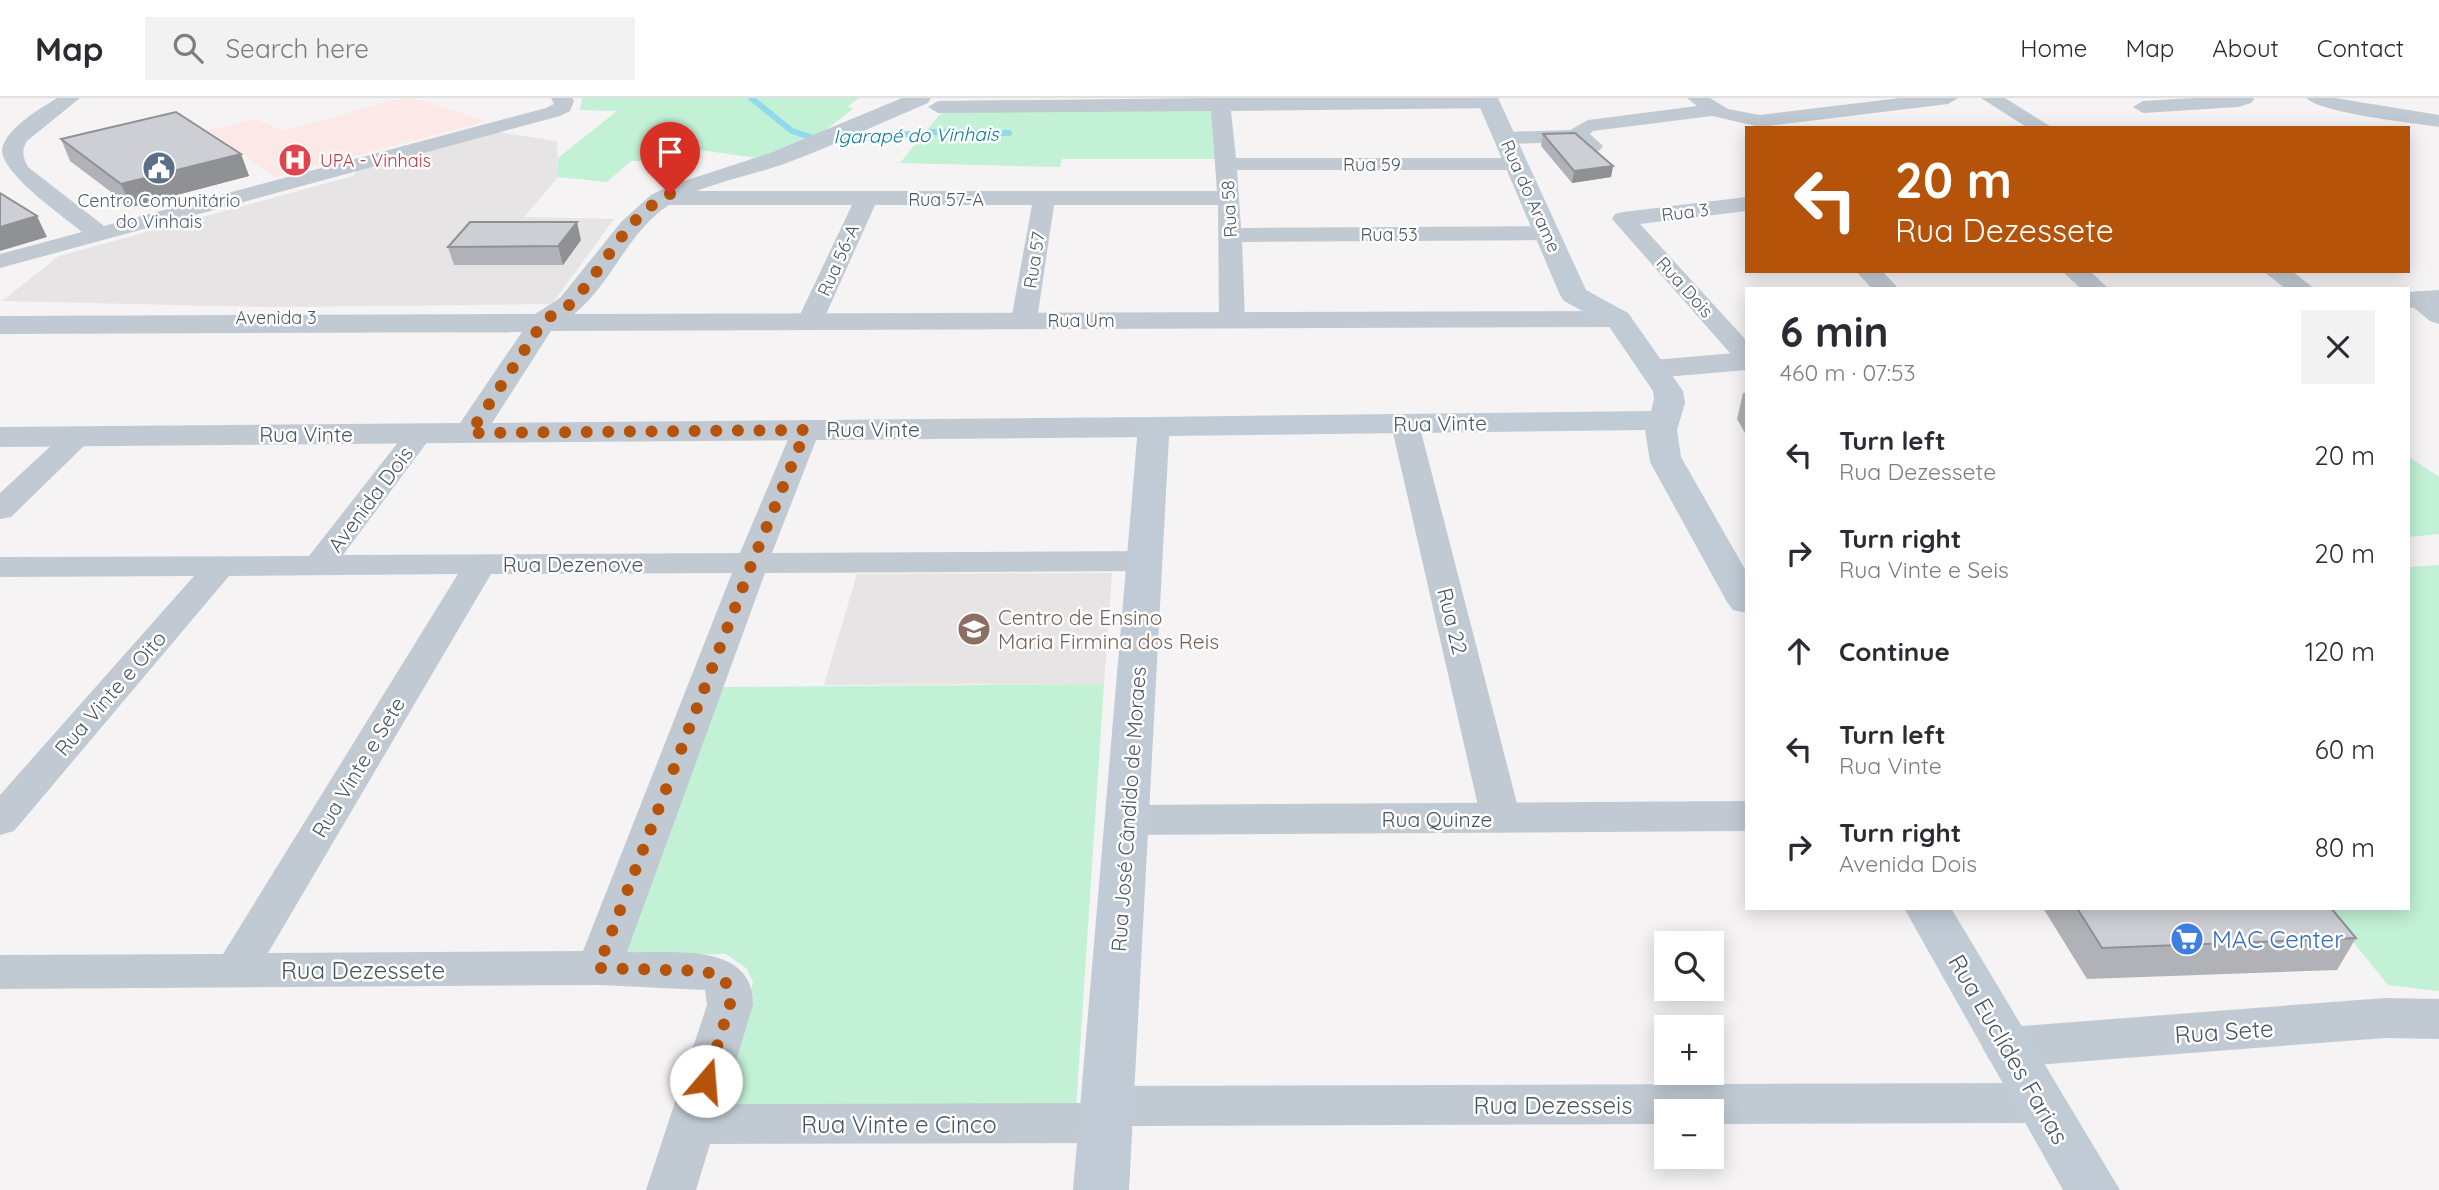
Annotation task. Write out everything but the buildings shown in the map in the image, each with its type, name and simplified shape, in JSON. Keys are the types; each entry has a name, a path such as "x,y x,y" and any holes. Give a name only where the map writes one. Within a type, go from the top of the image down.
{"main road":[{"name":"Rua do Arame","path":"1488,101 1579,306"},
{"path":"1618,319 1671,398 1663,420 1661,440 1671,474 1745,600"},
{"name":"Rua Vinte","path":"1154,427 1663,420"},
{"name":"Rua José Cândido de Moraes","path":"1101,1190 1154,427"},
{"name":"Rua Euclídes Farias","path":"1928,910 2092,1190"}],"street":[{"path":"70,98 31,126 15,142 13,159 20,171 98,233"},
{"path":"1698,98 1714,110 1741,119 1760,121 1948,98"},
{"path":"1833,98 1855,110"},
{"path":"1991,98 2040,126"},
{"path":"2143,107 2238,101 2244,98"},
{"path":"2317,98 2333,104 2439,121"},
{"path":"0,261 553,112 563,107 563,100"},
{"path":"470,433 549,319 574,318 588,310 649,223 670,199 842,139 935,101 1488,101"},
{"name":"Rua 58","path":"1220,102 1229,198 1232,320"},
{"path":"1505,138 1586,141 1580,131 1588,127 1714,110"},
{"name":"Rua 59","path":"1227,164 1517,164"},
{"name":"Rua 57-A","path":"670,199 1229,198"},
{"name":"Rua 56-A","path":"810,321 866,199"},
{"name":"Rua 57","path":"1024,320 1044,199"},
{"name":"Rua 3","path":"1623,219 1745,204"},
{"name":"Rua Dois","path":"1623,219 1745,354"},
{"name":"Rua 53","path":"1231,235 1547,233"},
{"path":"1870,273 1885,287"},
{"path":"2077,273 2094,287"},
{"path":"2279,273 2300,287"},
{"name":"Rua Um","path":"549,319 1232,320 1579,306 1618,319"},
{"name":"Avenida 3","path":"1,319 549,319"},
{"path":"1653,369 1745,361"},
{"name":"Rua 22","path":"1405,424 1501,819"},
{"name":"Rua Vinte","path":"0,437 1154,427"},
{"path":"598,968 752,563 806,430"},
{"name":"Avenida Dois","path":"319,565 420,433"},
{"path":"0,510 78,436"},
{"name":"Rua Dezenove","path":"0,567 1145,561"},
{"name":"Rua Vinte e Sete","path":"234,971 481,564"},
{"name":"Rua Vinte e Oito","path":"0,821 220,566"},
{"name":"Rua Quinze","path":"1127,820 1745,816"},
{"name":"Rua Dezessete","path":"6,980 234,971 598,968 704,971 724,978 730,994 730,1005 693,1124"},
{"name":"Rua Sete","path":"2008,1047 2385,1018 2439,1019"},
{"name":"Rua Dezesseis","path":"1106,1115 2041,1103"},
{"name":"Rua Vinte e Cinco","path":"693,1124 1106,1115"},
{"path":"671,1190 693,1124"}],"shaded area":[{"name":"UPA - Vinhais","path":"402,98 414,98 487,121 275,177 209,130 256,119 284,131"},
{"path":"489,131 557,141 558,177 524,217 614,219 552,304 268,307 2,301 59,256 353,176 361,167"},
{"name":"Centro de Ensino Maria Firmina dos Reis","path":"1112,573 1104,684 824,685 857,574"}],"green space":[{"path":"582,98 859,98 848,106 853,109 824,131 757,158 686,148 660,160 631,161 607,182 558,177 558,158 617,111 580,110"},
{"path":"1204,109 1215,113 1219,159 1062,159 1060,167 900,163 940,114"},
{"path":"2410,457 2439,477 2439,534 2410,537"},
{"path":"2439,565 2439,991 2388,985 2328,910 2410,910 2410,567"},
{"path":"1104,684 1076,1109 717,1111 753,982 746,968 726,954 618,955 718,687"}],"waterway":[{"name":"Igarapé do Vinhais","path":"751,98 792,131 813,138 844,140 933,132 1009,133"}],"place":[{"name":"UPA - Vinhais","path":"295,160"},
{"name":"Centro Comunitário do Vinhais","path":"159,168"},
{"name":"Centro de Ensino Maria Firmina dos Reis","path":"974,629"},
{"name":"MAC Center","path":"2187,939"}],"route":[{"path":"670,194 646,209 631,224 571,304 551,314 543,322 470,433 806,430 752,563 598,968 704,971 724,978 728,984 730,1005 706,1081"}]}
